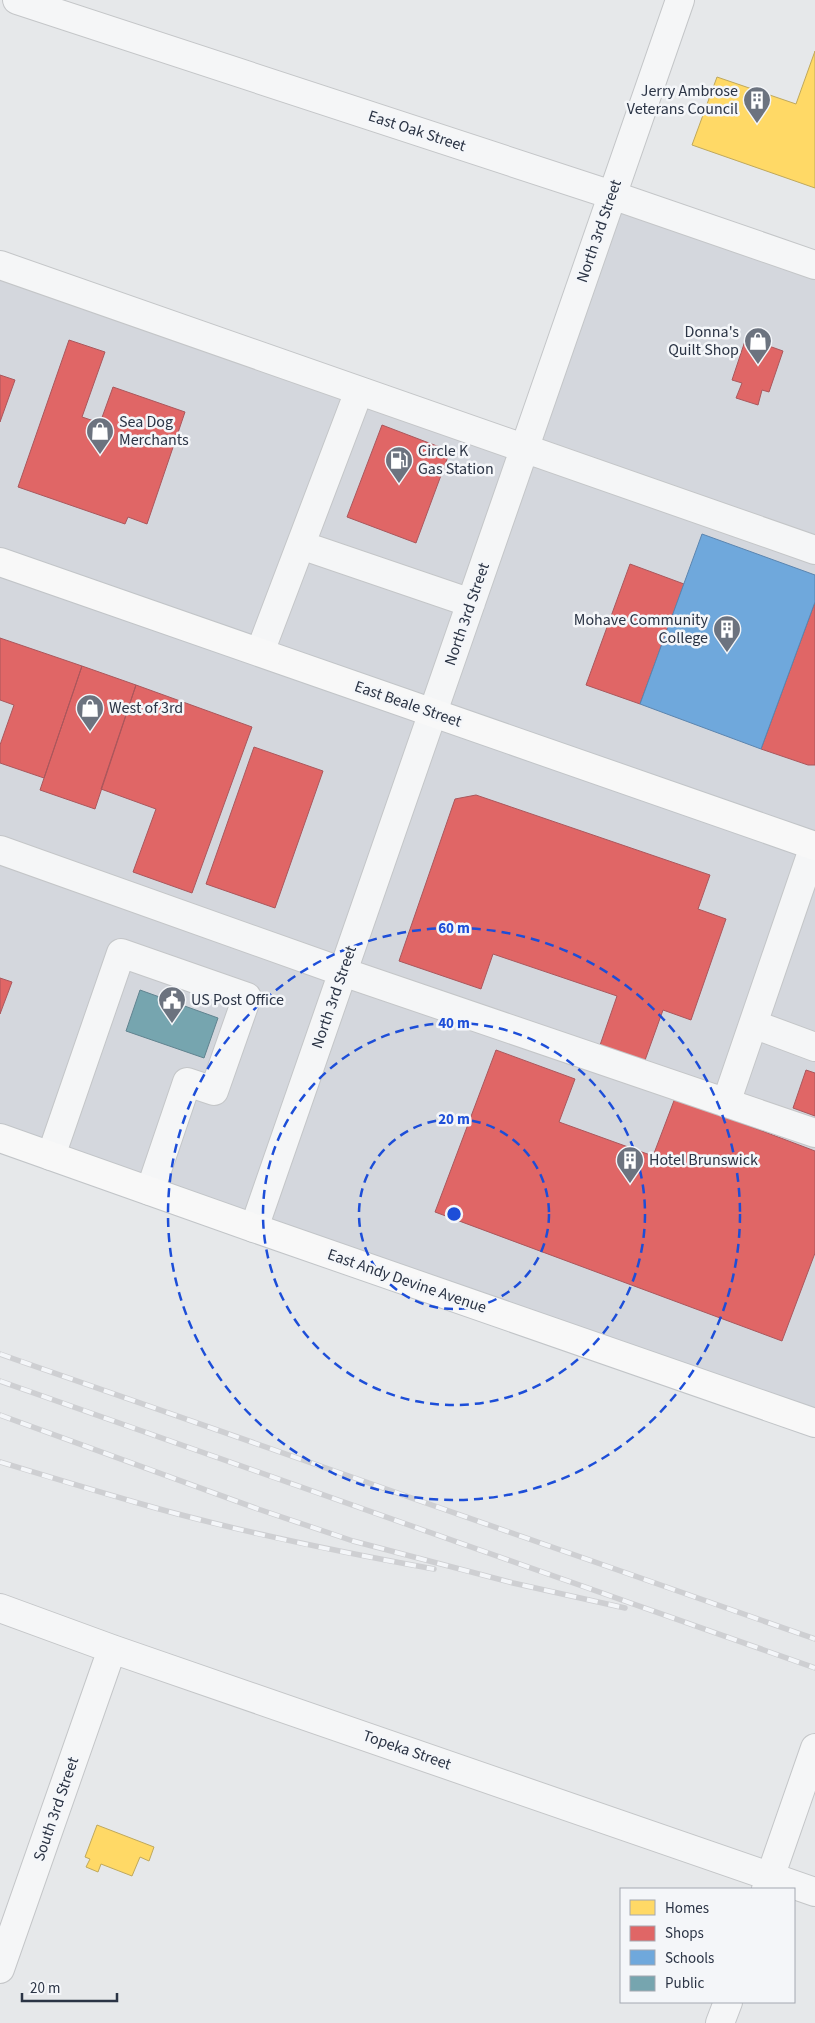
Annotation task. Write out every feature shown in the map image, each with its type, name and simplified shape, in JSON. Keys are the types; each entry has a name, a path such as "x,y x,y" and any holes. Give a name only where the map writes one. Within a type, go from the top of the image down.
{"main road":[{"name":"East Beale Street","path":"0,562 815,846"},
{"name":"East Andy Devine Avenue","path":"0,1138 815,1423"}],"street":[{"name":"East Oak Street","path":"17,0 612,195 815,265"},
{"name":"North 3rd Street","path":"254,1228 680,0"},
{"path":"0,265 815,550"},
{"path":"260,652 359,391"},
{"path":"301,544 471,603"},
{"path":"726,1103 815,846"},
{"path":"0,850 343,972 815,1133"},
{"path":"50,1156 121,953 247,998 214,1091 186,1082 150,1191"},
{"path":"753,1024 815,1047"},
{"name":"Topeka Street","path":"0,1608 769,1882 815,1892"},
{"name":"South 3rd Street","path":"0,1969 112,1649"},
{"path":"769,1882 815,1748"},
{"path":"720,2023 728,2003"}],"shaded area":[{"path":"612,195 815,265 815,1423 0,1138 0,265 524,449"}],"building: Homes":[{"name":"Jerry Ambrose Veterans Council","path":"815,51 815,188 692,145 717,77 796,104"},
{"path":"97,1825 154,1847 149,1861 140,1857 132,1876 101,1864 98,1872 86,1867 90,1859 85,1857"}],"building: Shops":[{"name":"Donna's Quilt Shop","path":"746,338 783,351 769,392 762,390 758,405 736,398 742,383 732,380"},
{"name":"Sea Dog Merchants","path":"69,340 105,352 82,417 100,423 113,387 185,412 147,524 128,517 125,524 18,487"},
{"path":"0,375 15,380 0,422"},
{"name":"Circle K Gas Station","path":"382,425 450,451 416,543 347,517"},
{"path":"630,564 684,584 640,704 586,685"},
{"path":"815,602 815,765 808,765 761,749"},
{"path":"0,638 82,666 44,778 0,763 0,745 14,705 0,700"},
{"name":"West of 3rd","path":"82,666 136,685 95,809 40,790"},
{"path":"136,685 252,727 192,893 133,872 156,809 101,789"},
{"path":"254,747 323,771 275,908 206,884"},
{"path":"476,795 710,875 698,909 726,919 691,1020 663,1010 644,1063 599,1048 617,996 493,954 481,989 399,961 455,799"},
{"path":"0,978 12,982 0,1014"},
{"name":"Hotel Brunswick","path":"496,1050 575,1079 559,1122 653,1156 675,1098 815,1151 815,1253 782,1341 435,1212"},
{"path":"806,1070 815,1073 815,1116 793,1108"}],"building: Schools":[{"name":"Mohave Community College","path":"702,534 815,575 815,602 761,749 640,704"}],"building: Public":[{"name":"US Post Office","path":"140,990 218,1018 204,1058 126,1031"}],"railway":[{"path":"0,1354 815,1639"},
{"path":"0,1381 815,1668"},
{"path":"0,1415 258,1509 353,1541 513,1583 625,1608"},
{"path":"0,1462 211,1523 322,1548 434,1569"}],"place":[{"name":"Jerry Ambrose Veterans Council","path":"757,124"},
{"name":"Donna's Quilt Shop","path":"758,365"},
{"name":"Sea Dog Merchants","path":"100,455"},
{"name":"Circle K Gas Station","path":"399,484"},
{"name":"Mohave Community College","path":"727,653"},
{"name":"West of 3rd","path":"90,732"},
{"name":"US Post Office","path":"172,1024"},
{"name":"Hotel Brunswick","path":"630,1184"}]}
